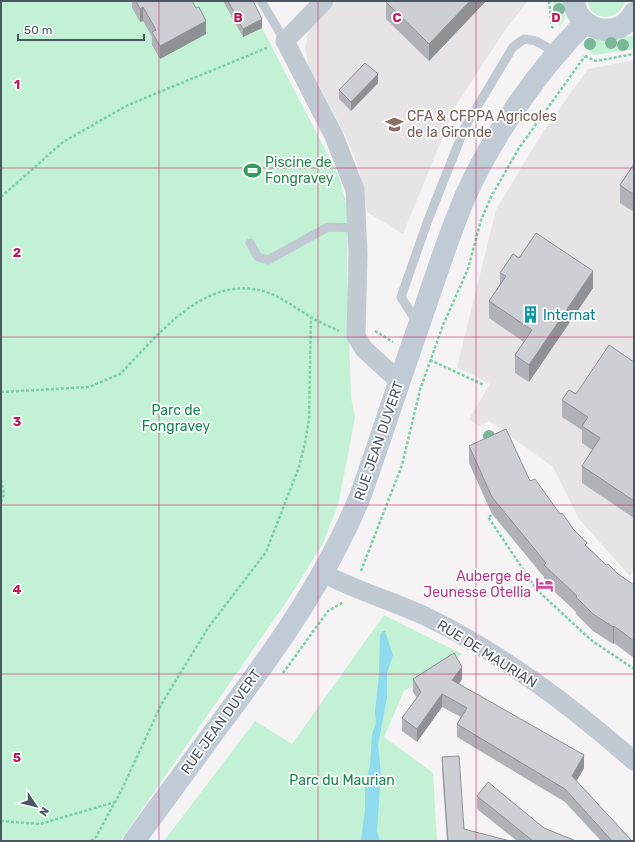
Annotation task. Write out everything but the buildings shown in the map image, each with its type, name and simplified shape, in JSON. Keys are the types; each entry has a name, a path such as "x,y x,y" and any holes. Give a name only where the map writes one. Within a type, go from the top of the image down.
{"street":[{"path":"324,1 285,41 334,136 349,171 355,190 357,228 356,328 364,349 400,382"},
{"path":"574,1 578,16 585,23 594,28 604,30 615,29 624,24 633,16"},
{"name":"RUE JEAN DUVERT","path":"134,841 271,655 323,573 351,519 400,382 448,240 466,196 484,159 511,116 557,54 585,23"},
{"name":"RUE DE MAURIAN","path":"323,573 342,583 426,617 462,636 511,666 599,730 634,761"}],"lane":[{"path":"261,1 285,41"},
{"path":"419,325 401,297 428,220 465,127 513,48 524,39 536,41 557,54"},
{"path":"250,243 258,258 268,260 328,227 357,228"}],"path":[{"path":"1,197 63,142 128,105 285,41"},
{"path":"585,56 596,61 634,54"},
{"path":"1,392 89,387 108,380 120,374 180,314 204,298 236,289 263,291 282,299 310,317 343,333 356,328 410,350"},
{"path":"91,841 96,837 116,802 161,705 184,667 208,628 266,552 299,467 305,443 309,419 310,317"},
{"path":"431,360 484,385"},
{"path":"1,480 4,494 1,502"},
{"path":"498,512 488,517 537,590 591,640 634,669"},
{"path":"1,822 40,824 116,802"}],"shaded area":[{"name":"CFA & CFPPA Agricoles de la Gironde","path":"336,1 528,1 503,33 455,107 403,234 367,212 359,169 348,141 309,66 305,49 309,29"},
{"path":"634,60 634,570 630,576 579,519 553,467 489,421 479,426 469,419 490,384 457,367 496,210 543,132 588,69"}],"green space":[{"name":"Parc de Fongravey","path":"1,1 248,1 339,176 348,211 347,277 351,397 355,418 338,505 323,543 289,598 120,841 1,841"},
{"path":"553,1 565,1 565,18 560,26 555,22"},
{"path":"587,1 625,1 618,13 606,17 594,13"},
{"path":"634,36 634,49 594,55 582,45 601,38"},
{"name":"Parc du Maurian","path":"384,615 462,654 404,691 384,737 433,773 437,841 164,841 255,721 292,744"}],"water":[{"path":"382,631 385,631 393,655 387,673 387,698 378,745 381,773 377,831 380,841 361,841 365,810 365,783 370,766 372,734 376,723 375,711 379,674 380,635"}],"place":[{"name":"CFA & CFPPA Agricoles de la Gironde","path":"394,124"},
{"name":"Piscine de Fongravey","path":"252,170"},
{"name":"Internat","path":"530,315"},
{"name":"Auberge de Jeunesse Otellia","path":"544,584"}]}
